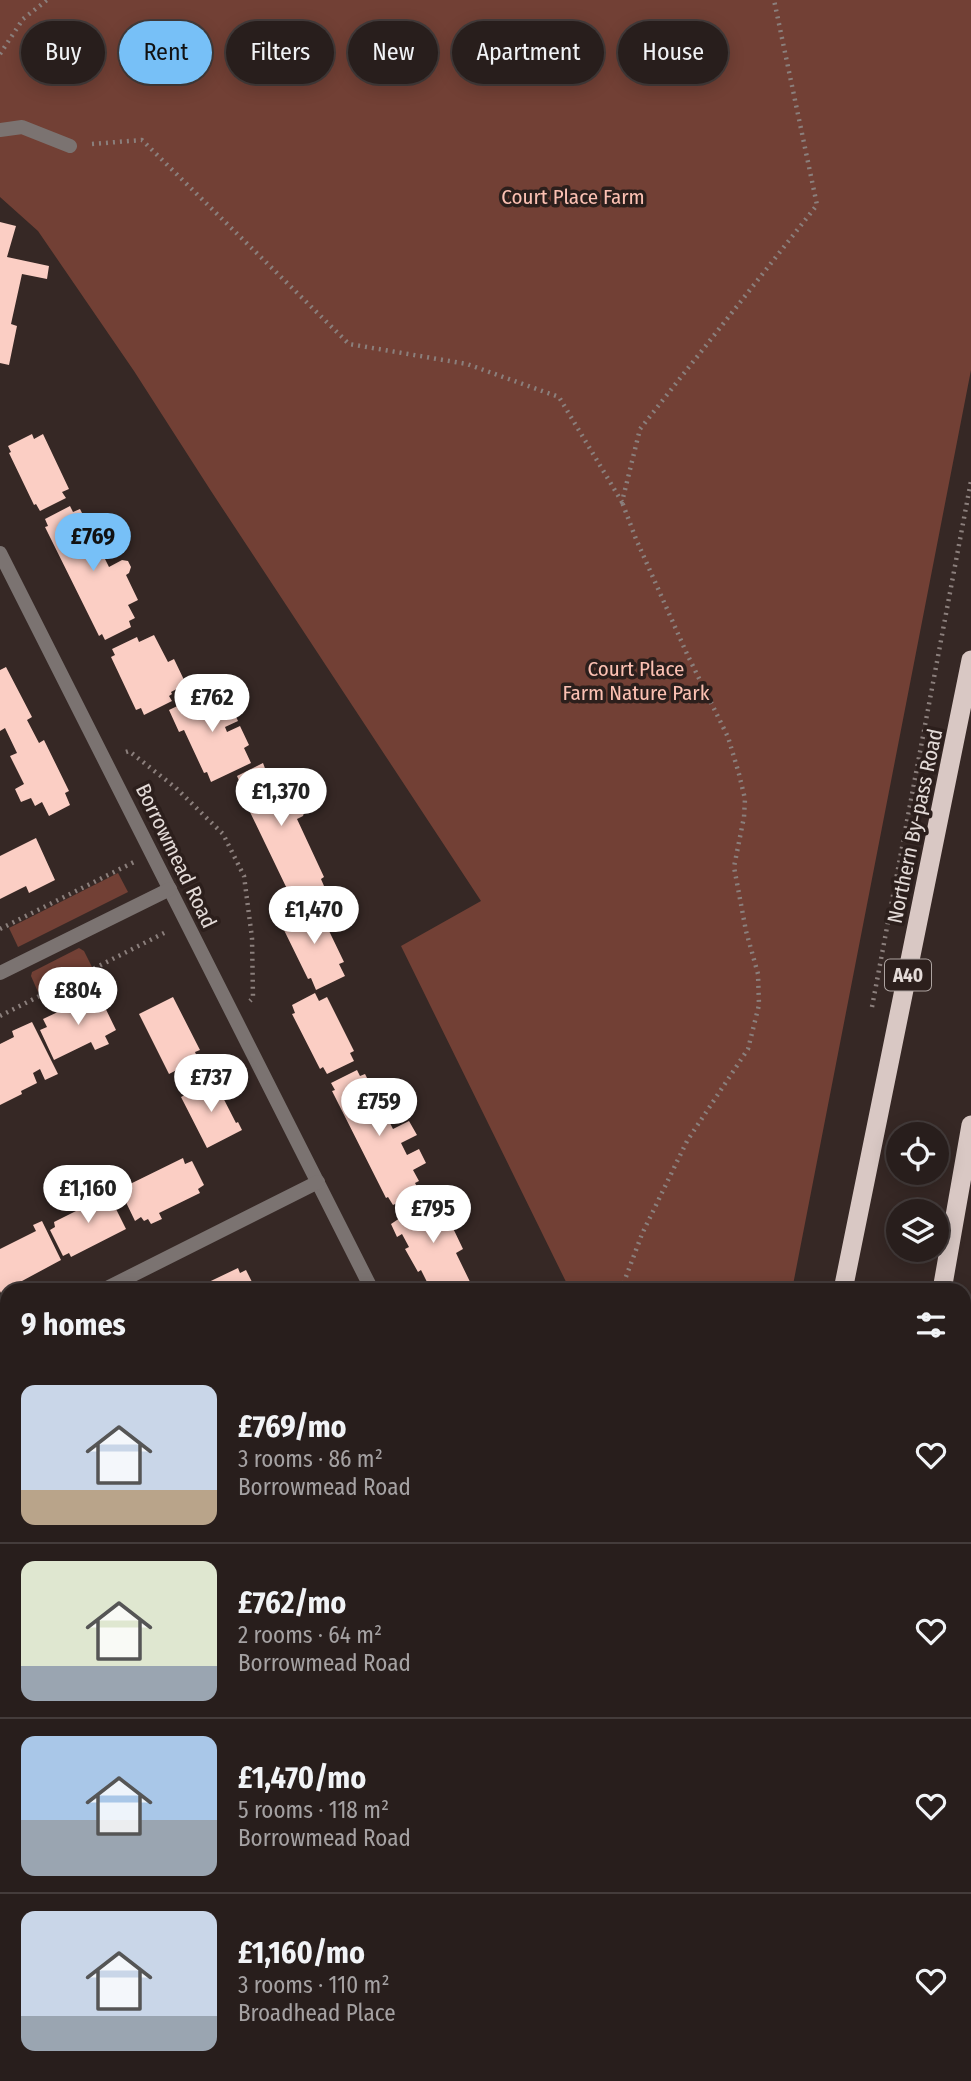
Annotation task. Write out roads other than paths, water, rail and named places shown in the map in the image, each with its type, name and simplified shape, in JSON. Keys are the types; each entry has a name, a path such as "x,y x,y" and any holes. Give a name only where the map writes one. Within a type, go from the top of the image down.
{"highway":[{"name":"Northern By-pass Road","path":"844,1283 971,660"},
{"path":"943,1283 971,1125"}],"street":[{"path":"0,130 22,128 70,146"},
{"name":"Borrowmead Road","path":"0,553 368,1283"},
{"path":"0,974 170,889"},
{"path":"117,1283 318,1182"}],"park label":[{"name":"Court Place Farm","path":"573,197"},
{"name":"Court Place Farm Nature Park","path":"636,681"}]}
